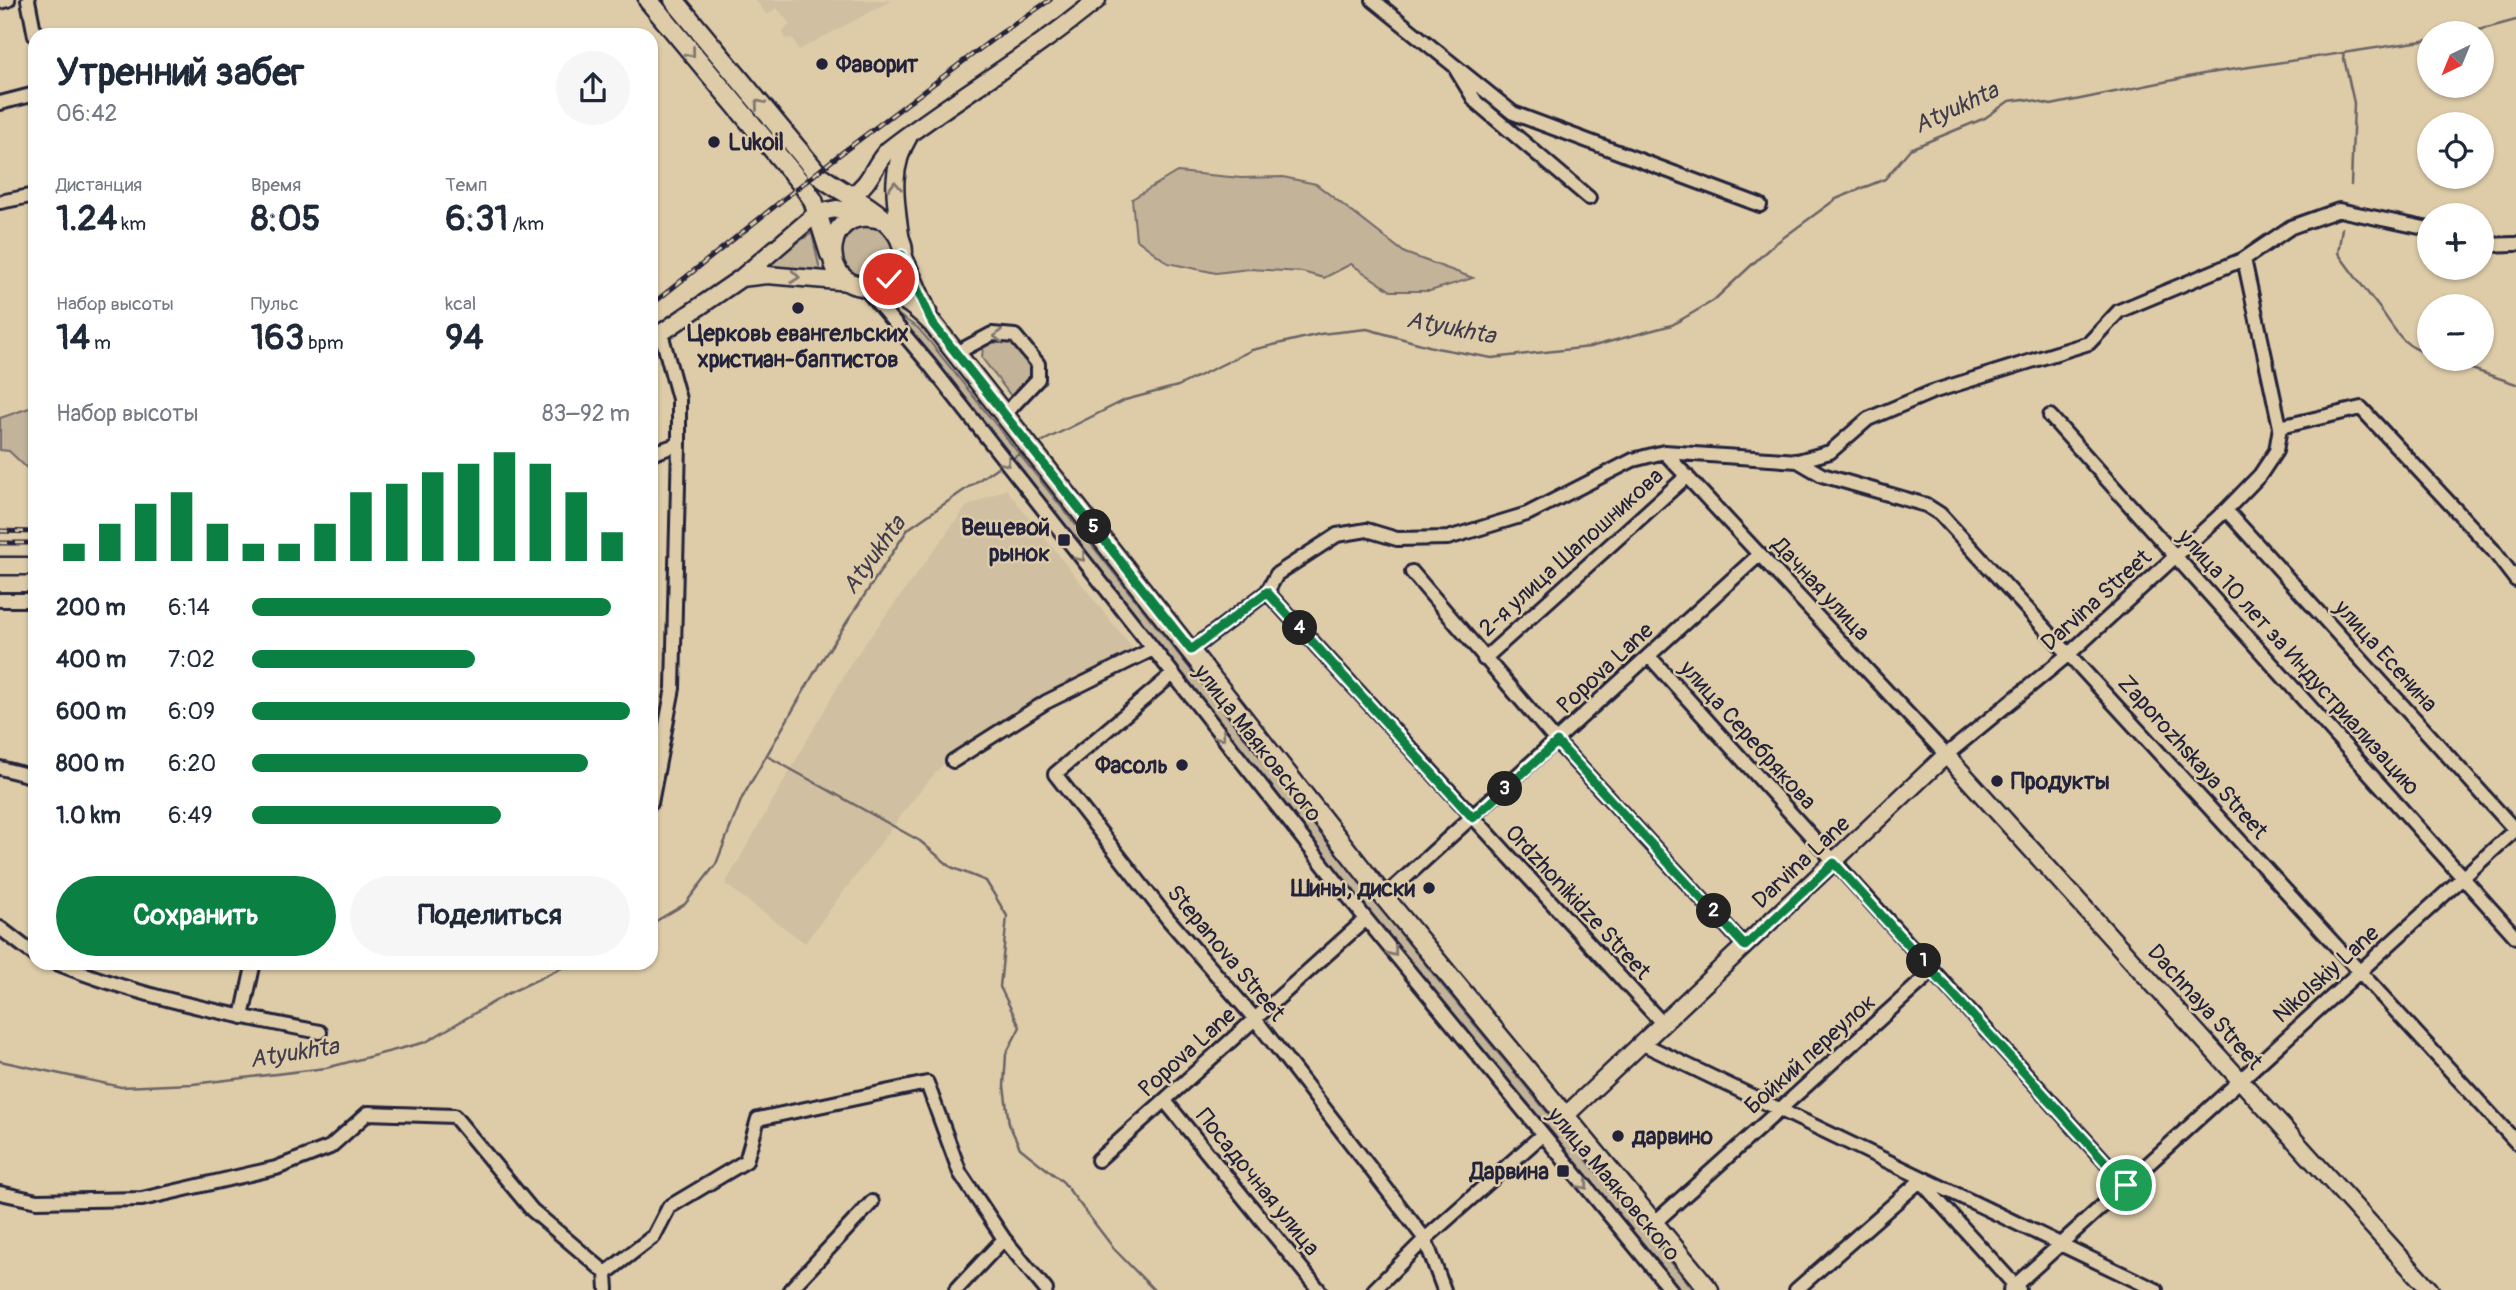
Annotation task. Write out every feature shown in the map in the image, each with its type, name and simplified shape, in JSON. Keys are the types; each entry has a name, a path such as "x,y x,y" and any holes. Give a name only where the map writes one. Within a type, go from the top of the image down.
{"main road":[{"path":"649,0 804,187 817,213 839,273 857,284 889,279 899,267 902,248 895,229 819,175 674,0"},
{"path":"833,261 831,247 835,234 845,223 857,216 878,218"},
{"name":"улица Маяковского","path":"902,248 933,324"},
{"name":"улица Маяковского","path":"857,284 895,292 909,301 933,324 1384,897 1564,1118 1709,1290"}],"street":[{"path":"0,2 8,0"},
{"path":"28,0 33,28"},
{"path":"850,197 872,178 879,159 888,150 984,80 1057,34 1097,0"},
{"path":"1373,0 1513,113 1760,205"},
{"path":"1451,62 1476,103 1589,198"},
{"path":"0,103 28,96"},
{"path":"902,248 894,174 902,148 911,133"},
{"path":"0,202 28,196"},
{"path":"658,336 741,278 817,213 836,209 878,218"},
{"path":"1191,650 1267,592 1277,573 1337,536 1367,530 1397,538 1448,538 1527,514 1633,460 1664,452 1798,461 1830,452 1868,419 1932,392 2089,343 2119,311 2244,259 2291,227 2339,210 2417,226"},
{"path":"2494,245 2516,244"},
{"path":"2244,259 2280,427 2361,408 2493,550 2516,580"},
{"path":"741,278 767,275 857,284"},
{"name":"улица Маяковского","path":"857,284 989,440 1366,919 1671,1290"},
{"path":"956,353 992,334 1015,336 1038,364 1038,380 1008,419"},
{"path":"658,342 679,399 673,688 658,768"},
{"name":"улица 10 лет за Индустриализацию","path":"2050,416 2516,936"},
{"name":"Darvina Street","path":"1946,755 2070,653 2226,510 2260,475 2276,451 2280,427"},
{"path":"658,452 679,444"},
{"name":"Дачная улица","path":"1664,452 1946,755"},
{"name":"Zaporozhskaya Street","path":"1798,461 1822,475 1926,505 1940,514 2516,1142"},
{"name":"2-я улица Шапошникова","path":"1484,659 1687,476"},
{"name":"улица Есенина","path":"2226,510 2515,830"},
{"name":"Popova Lane","path":"1384,897 1760,554"},
{"path":"0,566 28,566"},
{"path":"1412,572 1557,742 1745,946"},
{"name":"Ordzhonikidze Street","path":"1267,592 1662,1023"},
{"path":"0,600 28,600"},
{"path":"954,761 1046,702 1153,649"},
{"name":"улица Серебрякова","path":"1649,656 2126,1185"},
{"name":"Stepanova Street","path":"1173,674 1055,774 1168,919 1255,1018 1425,1239 1444,1290"},
{"path":"658,732 665,733"},
{"name":"Darvina Lane","path":"1564,1118 1946,755"},
{"name":"Dachnaya Street","path":"1946,755 2430,1290"},
{"path":"0,768 28,775"},
{"name":"Nikolskiy Lane","path":"2015,1288 2515,830"},
{"name":"Popova Lane","path":"1098,1160 1366,919"},
{"path":"0,928 28,950"},
{"path":"72,970 243,1017 320,1032"},
{"path":"243,1017 252,970"},
{"name":"Бойкий переулок","path":"1653,1224 1933,971"},
{"path":"1641,1043 1782,1108 2156,1290"},
{"path":"606,1273 654,1236 668,1207 746,1161 758,1119 927,1083 960,1173 1004,1239 1046,1290"},
{"name":"Посадочная улица","path":"1165,1101 1319,1290"},
{"path":"0,1193 37,1200 142,1199 276,1168 308,1156 330,1147 368,1112 454,1116 532,1210 606,1273 607,1290"},
{"path":"1374,1290 1425,1239 1542,1135"},
{"path":"1911,1171 2015,1288"},
{"path":"1796,1290 1920,1181"},
{"path":"790,1290 872,1202"},
{"path":"956,1290 1004,1239"}],"shaded area":[{"path":"659,0 667,0 801,163 796,167"},
{"path":"755,0 893,0 799,50 793,38 786,39 783,32 790,24 777,8 767,15"},
{"path":"1177,172 1241,178 1283,177 1316,184 1405,253 1473,278 1430,291 1391,291 1351,264 1324,278 1302,272 1249,269 1216,273 1168,263 1136,239 1132,199"},
{"path":"866,224 885,232 893,251 885,270 866,278 847,270 839,251 847,232"},
{"path":"812,233 821,275 762,266"},
{"path":"891,310 918,328 930,342 1441,984 1694,1290 1679,1290 1430,991"},
{"path":"995,338 1014,339 1032,362 1035,379 1014,400 982,358 983,347"},
{"path":"28,408 28,469 9,451 0,450 0,418"},
{"path":"1006,489 1134,650 1045,697 951,755 919,792 805,943 725,884 853,660 966,507"}],"waterway":[{"name":"Atyukhta","path":"2494,26 2516,20"},
{"name":"Atyukhta","path":"1035,445 1125,400 1178,386 1252,350 1320,334 1367,329 1436,348 1492,358 1590,347 1672,325 1713,301 1772,246 1836,199 1885,179 1910,149 1985,118 2009,101 2024,99 2051,105 2203,74 2417,42"},
{"path":"2343,54 2354,103 2351,185"},
{"path":"2342,228 2338,253 2399,335 2417,349"},
{"path":"2478,371 2516,384"},
{"name":"Atyukhta","path":"1011,459 1024,452"},
{"name":"Atyukhta","path":"658,920 685,904 716,864 742,798 820,663 908,529 1002,464"},
{"path":"767,756 920,841 951,867 986,881 1007,916 1000,987 1020,1027 1006,1054 1004,1086 1009,1124 1020,1148 1063,1182 1115,1250 1154,1290"},
{"name":"Atyukhta","path":"0,1061 121,1087 193,1084 326,1068 426,1042 507,994 557,970"}],"railway":[{"path":"658,299 839,155 1001,33 1050,0"},
{"path":"0,531 28,532"},
{"path":"0,543 28,543"}],"place":[{"name":"Фаворит","path":"822,64"},
{"name":"Lukoil","path":"714,142"},
{"name":"Церковь евангельских христиан-баптистов","path":"798,308"},
{"name":"Вещевой рынок","path":"1064,540"},
{"name":"Фасоль","path":"1182,765"},
{"name":"Продукты","path":"1997,781"},
{"name":"Шины, диски","path":"1429,888"},
{"name":"дарвино","path":"1618,1136"},
{"name":"Дарвина","path":"1563,1171"}],"route":[{"path":"889,279 899,267 902,255 933,324 1191,650 1267,592 1473,818 1557,742 1745,946 1834,863 2126,1185"}]}
